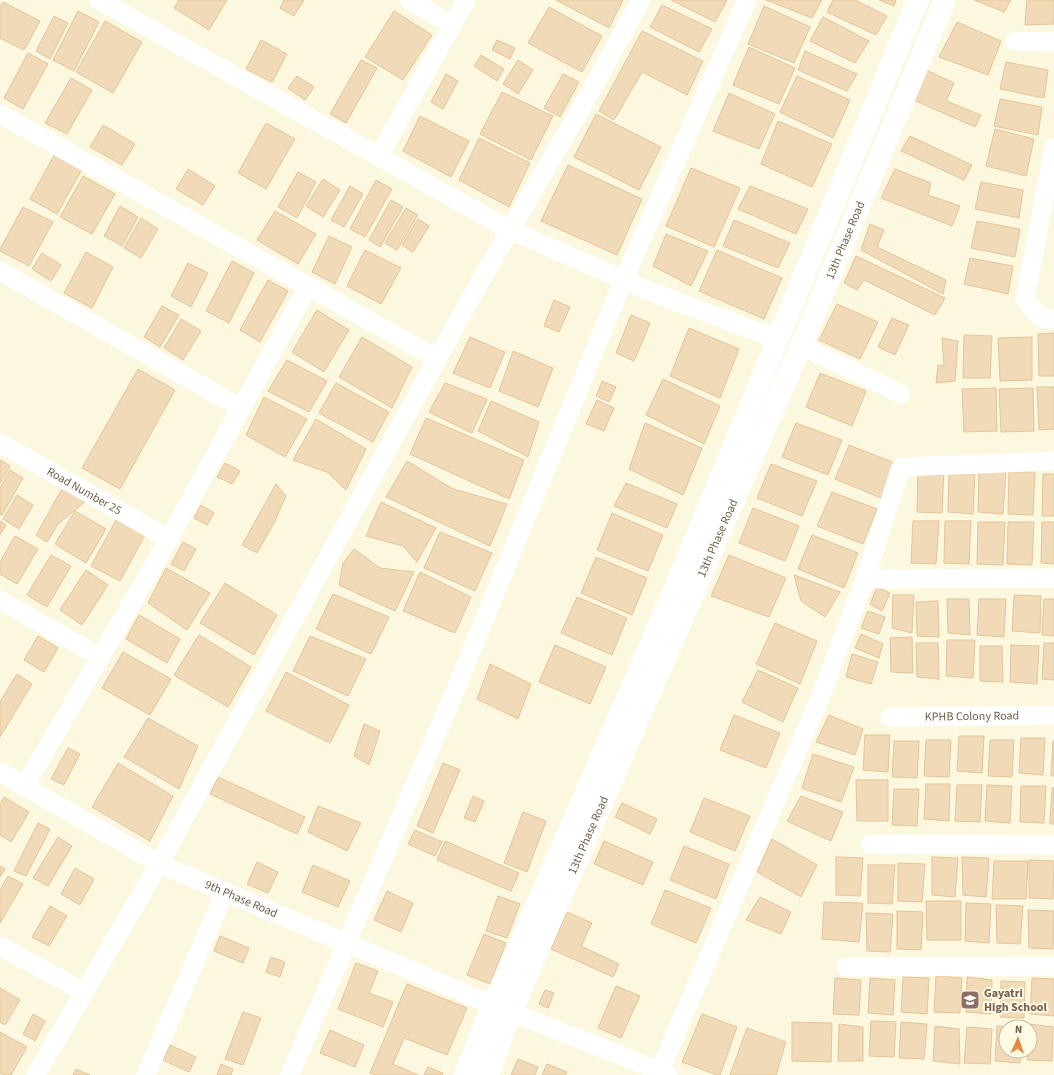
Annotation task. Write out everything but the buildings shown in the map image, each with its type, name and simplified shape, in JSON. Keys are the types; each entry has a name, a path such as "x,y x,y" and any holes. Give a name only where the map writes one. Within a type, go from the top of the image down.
{"street":[{"path":"99,0 510,230 654,292 777,338"},
{"path":"409,0 452,25"},
{"path":"379,156 466,0"},
{"path":"36,1075 159,864 438,359 641,0"},
{"path":"290,1075 455,691 624,279 747,0"},
{"name":"13th Phase Road","path":"488,1075 502,1008 777,338 918,0"},
{"name":"13th Phase Road","path":"467,1074 502,1008 763,432 945,0"},
{"path":"1015,41 1054,42"},
{"path":"0,114 438,359"},
{"path":"1054,147 1025,299 1041,318 1054,319"},
{"path":"814,250 836,261"},
{"path":"0,271 241,408"},
{"path":"25,786 169,539 308,286"},
{"path":"800,346 901,394"},
{"path":"743,422 763,432"},
{"name":"Road Number 25","path":"0,442 169,539"},
{"path":"662,1074 820,698 865,579 901,467 1054,461"},
{"path":"865,579 1054,578"},
{"path":"0,600 100,657"},
{"name":"KPHB Colony Road","path":"890,716 1054,716"},
{"name":"9th Phase Road","path":"0,772 159,864 346,944 662,1074"},
{"path":"870,844 1054,845"},
{"path":"146,1075 225,892"},
{"path":"0,946 84,992"},
{"path":"846,967 1054,966"}],"place":[{"name":"Gayatri High School","path":"970,1000"}]}
